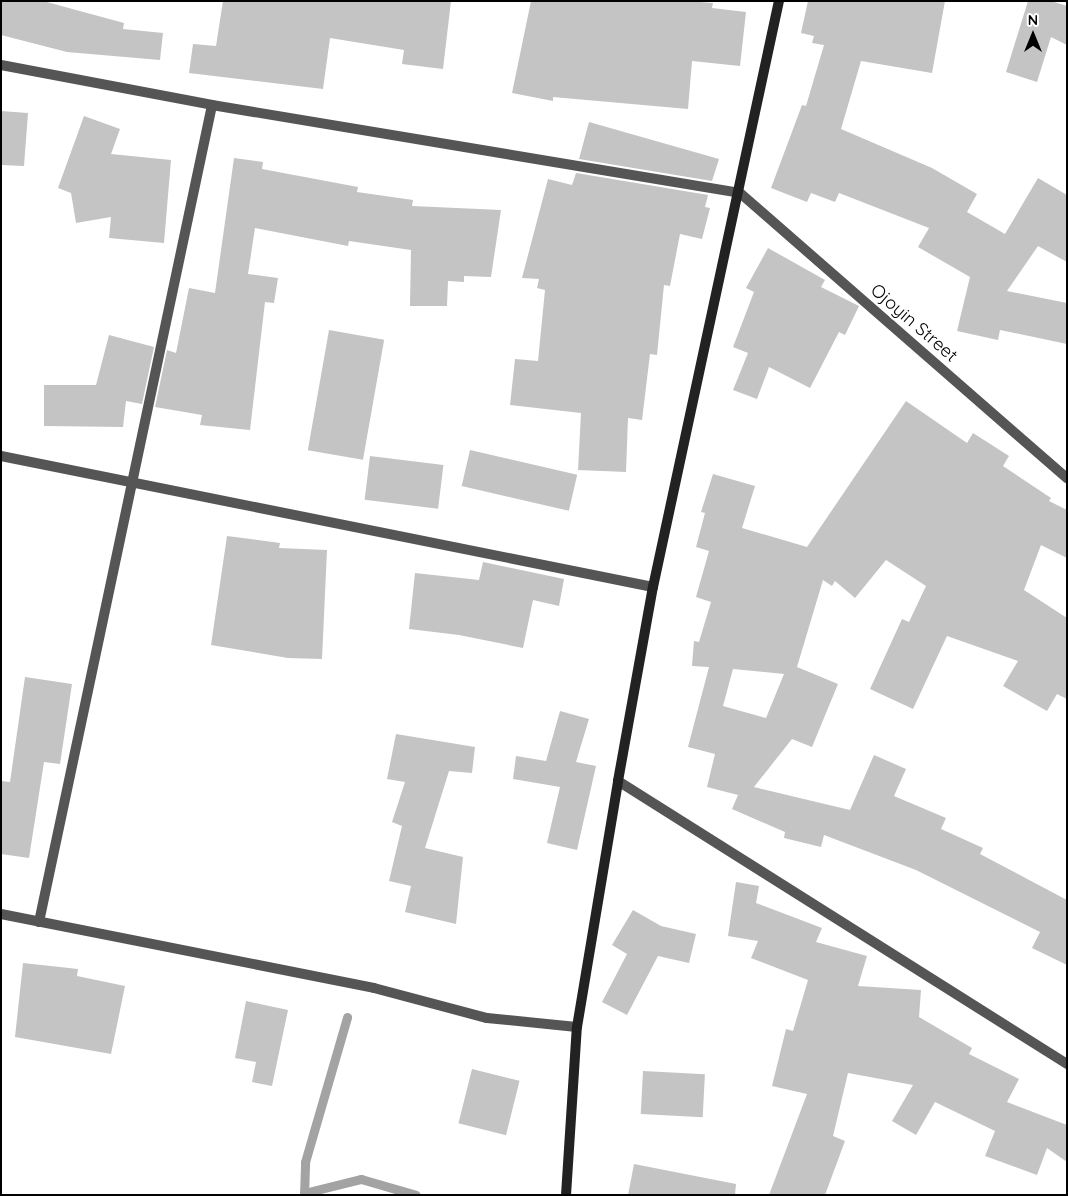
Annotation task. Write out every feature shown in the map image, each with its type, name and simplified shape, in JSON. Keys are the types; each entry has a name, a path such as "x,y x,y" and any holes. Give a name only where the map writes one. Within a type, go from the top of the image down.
{"street":[{"path":"566,1195 576,1026 618,781 653,587 740,194 779,1"},
{"path":"1,65 212,105 740,194"},
{"path":"39,922 212,105"},
{"name":"Ojoyin Street","path":"740,194 1067,478"},
{"path":"1,456 653,587"},
{"path":"618,781 1067,1064"},
{"path":"1,914 374,988 487,1018 576,1026"}],"building":[{"path":"1,1 43,1 124,23 123,29 163,33 160,60 67,52 1,35"},
{"path":"223,1 451,1 443,69 402,64 404,50 330,38 323,89 189,73 193,44 216,46"},
{"path":"531,1 687,1 713,3 712,8 746,12 740,66 692,61 688,109 553,97 553,101 512,93"},
{"path":"808,1 945,1 932,73 861,61 841,129 932,168 977,194 967,212 1005,234 1038,178 1067,195 1067,262 1038,246 1007,291 1067,303 1067,344 1000,330 998,340 957,331 970,277 918,247 929,228 839,193 835,202 811,193 807,202 771,188 802,105 806,106 824,45 812,43 814,36 801,33"},
{"path":"1028,1 1051,1 1067,6 1067,45 1051,37 1037,82 1006,72"},
{"path":"1,111 28,113 24,166 1,165"},
{"path":"84,116 120,129 111,154 171,160 164,243 109,238 111,217 76,223 71,193 58,188"},
{"path":"589,122 719,159 712,181 579,159"},
{"path":"234,158 263,162 262,169 358,187 357,192 413,200 412,206 501,210 491,277 464,276 464,282 448,281 447,306 410,306 411,250 349,241 348,246 255,228 248,274 278,278 274,303 265,302 250,430 200,425 202,415 155,407 167,350 176,353 189,288 215,293"},
{"path":"576,173 708,195 705,207 710,208 702,239 680,234 670,286 664,285 657,355 650,354 642,420 628,418 626,472 578,470 581,413 510,405 515,359 538,361 545,290 537,288 539,279 522,278 548,179 572,185"},
{"path":"768,248 825,280 821,287 859,306 845,335 839,332 810,388 769,367 757,399 733,390 748,353 733,347 754,292 746,288"},
{"path":"329,330 384,340 363,460 308,450"},
{"path":"109,335 154,347 142,404 126,401 123,427 44,426 44,385 96,385"},
{"path":"906,401 967,443 973,433 1009,456 1003,466 1051,498 1049,501 1067,510 1067,558 1041,545 1024,590 1067,618 1067,699 1057,694 1047,711 1003,686 1018,661 947,636 913,709 870,689 902,619 909,622 926,586 886,560 855,598 835,581 832,586 823,580 797,667 838,684 812,747 792,739 754,787 850,810 874,755 906,769 894,796 946,818 941,829 983,848 980,854 1067,900 1067,965 1032,948 1040,932 916,870 824,835 821,847 784,838 785,832 732,809 738,795 707,787 715,754 688,747 709,667 692,666 694,641 699,642 711,602 696,597 709,551 696,547 705,513 701,512 713,474 755,486 742,528 807,547","holes":["733,669 784,674 766,718 723,706"]},
{"path":"470,450 577,475 569,511 462,486"},
{"path":"370,456 443,465 438,509 365,500"},
{"path":"227,536 280,543 279,548 327,550 322,659 288,658 211,645"},
{"path":"483,562 564,579 559,606 533,600 523,648 459,635 409,629 415,573 479,580"},
{"path":"25,677 72,684 60,764 44,762 29,858 1,854 1,781 10,782"},
{"path":"560,711 589,719 576,762 596,766 577,850 547,843 560,787 513,779 516,756 546,761"},
{"path":"396,734 475,747 472,773 449,771 425,848 463,857 456,924 405,912 411,886 389,881 402,826 392,822 405,782 387,779"},
{"path":"736,882 759,886 756,903 822,928 816,942 867,956 858,986 921,990 919,1017 972,1048 969,1054 1019,1079 1007,1102 1067,1125 1067,1162 1047,1148 1037,1175 985,1156 995,1131 935,1102 916,1135 892,1121 913,1085 848,1073 833,1136 845,1141 825,1195 769,1195 807,1094 772,1086 786,1029 793,1031 808,980 751,958 758,941 728,936"},
{"path":"633,910 661,926 696,934 689,963 658,956 627,1015 602,1002 627,954 612,945"},
{"path":"23,963 78,969 77,976 125,986 111,1054 15,1037"},
{"path":"246,1001 288,1010 272,1086 252,1082 256,1062 235,1058"},
{"path":"472,1069 520,1081 506,1135 458,1123"},
{"path":"643,1071 705,1074 703,1117 641,1114"},
{"path":"634,1164 736,1184 735,1195 628,1195"}],"waterway":[{"path":"304,1195 305,1162 347,1017"},
{"path":"304,1193 361,1179 416,1195"}]}
